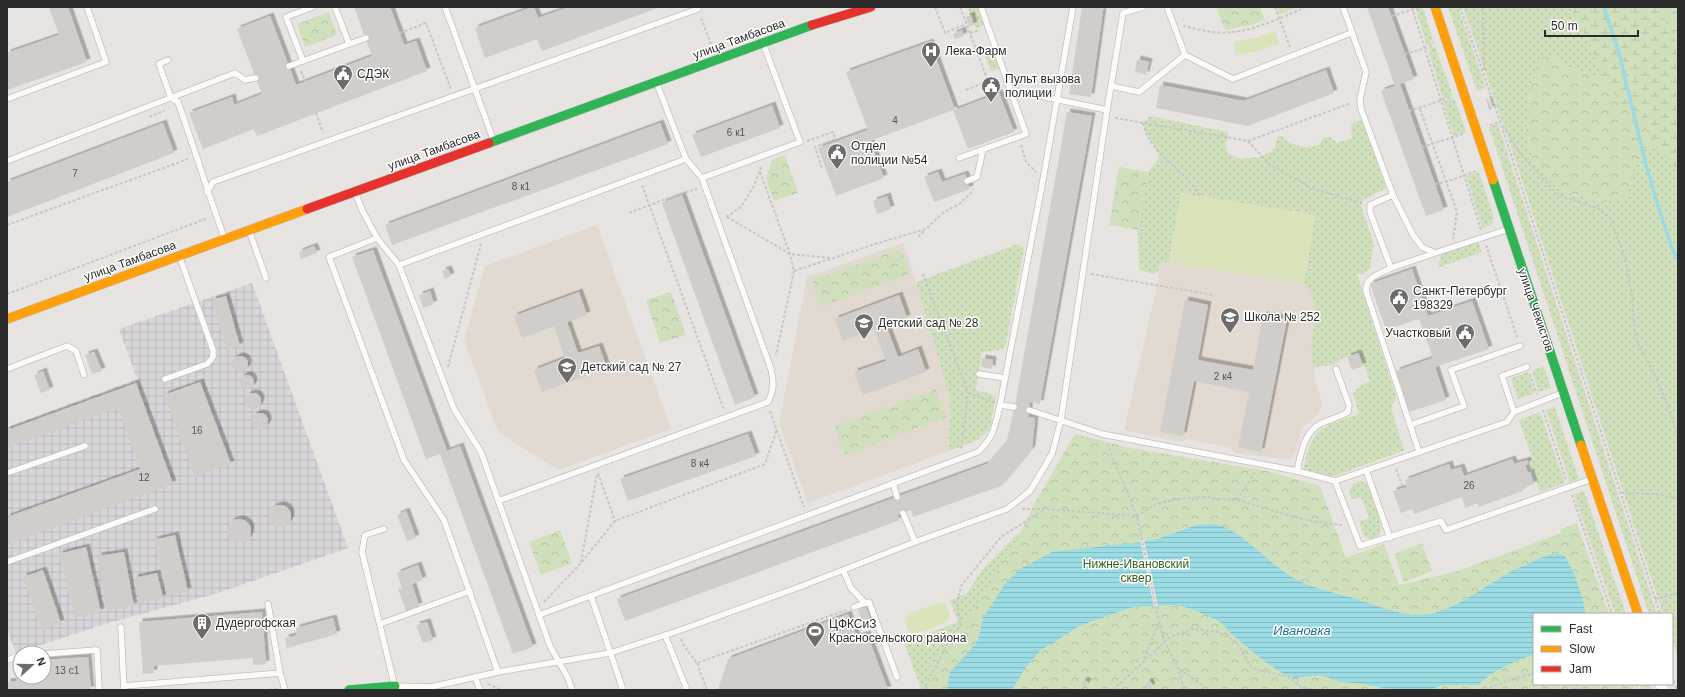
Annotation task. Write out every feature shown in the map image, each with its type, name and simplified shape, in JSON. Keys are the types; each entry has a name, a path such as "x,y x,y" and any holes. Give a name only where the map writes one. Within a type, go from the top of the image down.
{"street":[{"name":"улица Тамбасова","path":"7,319 657,83 763,43 867,7"},
{"name":"улица Чекистов","path":"1435,7 1638,613"},
{"path":"349,690 383,688 395,684"}],"lane":[{"path":"7,99 106,62 86,7"},
{"path":"303,61 286,17 313,7"},
{"path":"335,7 348,44"},
{"path":"445,7 494,141"},
{"path":"959,158 1026,134 981,7"},
{"path":"538,612 591,596 960,459 978,452 988,442 995,429 1000,405 1058,100 1073,7"},
{"path":"384,529 365,535 362,552 395,684 432,688 498,672 610,653 664,635 1007,509 1030,491 1052,454 1061,420 1106,113 1123,13 1143,7"},
{"path":"1167,7 1185,55 1233,79 1351,33"},
{"path":"1343,7 1366,72 1360,99 1362,108 1393,194 1413,235 1422,247 1435,253"},
{"path":"207,192 213,182 698,9"},
{"path":"289,66 366,38"},
{"path":"702,178 800,142 763,43"},
{"path":"1111,86 1139,92 1185,55"},
{"path":"168,60 158,64 171,98 178,102 197,155 207,192 225,239"},
{"path":"7,161 235,73 245,80 256,78"},
{"path":"498,502 768,402 772,393 774,381 771,369 702,178 686,159 657,83"},
{"path":"1011,90 1058,100 1106,113"},
{"path":"967,181 977,177 984,149"},
{"path":"399,265 686,159"},
{"path":"354,192 377,238 399,265 454,409 481,452 550,646 568,678 572,690"},
{"path":"1391,268 1370,212 1370,205 1393,194"},
{"path":"1419,452 1365,285 1369,279 1391,268 1509,229"},
{"path":"249,230 266,278"},
{"path":"377,238 328,257 404,460 444,520 498,672"},
{"path":"165,379 207,364 213,357 214,350 179,256"},
{"path":"7,369 67,346 76,351 84,375"},
{"path":"1410,425 1464,406 1451,370 1520,346"},
{"path":"1514,412 1502,376 1528,367"},
{"path":"1297,470 1304,443 1312,430 1322,423 1340,417 1348,412 1349,405 1336,369"},
{"path":"979,374 1004,378"},
{"path":"1029,410 1102,434 1297,470 1335,481 1507,422 1514,412 1564,393"},
{"path":"1000,405 1014,407"},
{"path":"7,473 85,446"},
{"path":"1366,470 1390,538"},
{"path":"1335,481 1351,526 1360,546 1390,538 1441,521 1446,530 1593,479"},
{"path":"893,483 897,497"},
{"path":"7,562 155,508"},
{"path":"903,512 915,542"},
{"path":"843,570 851,588 864,603"},
{"path":"380,624 470,591"},
{"path":"591,596 623,690"},
{"path":"854,607 869,602 897,677"},
{"path":"268,604 280,673 285,690"},
{"path":"121,626 124,688 280,673"},
{"path":"664,635 687,690"},
{"path":"52,653 97,650 99,690"},
{"path":"475,677 480,690"}],"path":[{"path":"935,7 945,33 966,24"},
{"path":"960,7 988,81"},
{"path":"1275,7 1293,55"},
{"path":"1172,20 1182,26 1214,32 1227,32 1261,26 1304,7"},
{"path":"1392,16 1413,8 1421,7"},
{"path":"1460,7 1501,124 1660,613"},
{"path":"1483,7 1484,74"},
{"path":"1413,8 1483,237 1520,346"},
{"path":"400,33 426,23 453,96"},
{"path":"1405,54 1425,49 1446,41"},
{"path":"966,90 1005,75"},
{"path":"1409,111 1464,93"},
{"path":"1106,113 1142,123 1248,141 1360,99"},
{"path":"1420,108 1457,212 1452,248"},
{"path":"316,113 326,141"},
{"path":"1142,123 1150,142 1190,182 1200,196"},
{"path":"1501,124 1522,156 1556,194 1597,208 1610,218 1625,258 1632,296 1635,334 1639,346 1656,376 1671,414 1678,441"},
{"path":"1422,147 1433,145 1476,130"},
{"path":"807,142 833,132 835,139 815,147 822,168"},
{"path":"1018,137 1026,162 1043,180"},
{"path":"1248,141 1269,164 1314,189 1370,205"},
{"path":"718,223 741,207 754,186 766,154"},
{"path":"7,225 197,155"},
{"path":"1436,184 1446,182 1488,167"},
{"path":"760,172 790,254 794,271 778,351 771,369"},
{"path":"639,176 726,417"},
{"path":"918,237 944,212 959,204 971,193 977,177"},
{"path":"629,213 678,194 705,187"},
{"path":"7,294 216,215"},
{"path":"727,217 790,254 833,258"},
{"path":"794,271 926,229"},
{"path":"444,382 484,233"},
{"path":"1082,272 1214,295"},
{"path":"923,274 968,393 960,459"},
{"path":"1528,367 1612,613"},
{"path":"968,393 1000,405"},
{"path":"768,402 807,515"},
{"path":"538,612 616,521 766,464 777,430"},
{"path":"1102,434 1137,516 1158,622 1165,642 1178,668 1184,690"},
{"path":"1393,461 1403,488"},
{"path":"1237,500 1261,464"},
{"path":"581,563 598,472 616,521"},
{"path":"1621,493 1649,493 1665,495 1678,499"},
{"path":"1007,509 1046,509 1137,516 1156,504 1177,499 1204,497 1237,500 1317,522 1351,526"},
{"path":"923,690 941,657 949,638 958,629 961,623 957,603 961,586 1001,537 1046,509"},
{"path":"1655,599 1678,593"},
{"path":"697,663 854,607"},
{"path":"1144,660 1158,622"},
{"path":"1113,690 1170,637 1192,629 1218,632 1232,638 1240,647 1251,667 1261,672 1287,676 1301,687 1317,690"},
{"path":"684,646 697,663 707,690"},
{"path":"1178,668 1209,690"},
{"path":"1485,690 1506,681 1533,673"},
{"path":"1673,679 1677,690"}],"shaded area":[{"name":"Школа № 252","path":"1181,193 1315,215 1304,284 1309,288 1316,305 1312,346 1315,382 1322,407 1319,414 1302,428 1296,452 1292,458 1286,459 1234,453 1231,448 1186,439 1181,442 1124,430 1157,286 1160,261 1169,262"},
{"name":"Детский сад № 27","path":"597,225 671,429 558,470 498,432 464,340 485,266"},
{"name":"Детский сад № 28","path":"903,243 915,278 950,398 949,451 808,503 779,424 807,277"},
{"path":"252,283 348,548 218,593 105,624 41,645 13,645 7,630 7,427 137,379 119,329"}],"green space":[{"path":"977,7 984,25 976,29 968,8"},
{"path":"1216,7 1260,7 1265,20 1251,25 1225,30"},
{"path":"1277,7 1299,7 1279,15"},
{"path":"1423,7 1434,44 1427,46 1416,10"},
{"path":"1448,7 1458,7 1486,88 1477,91"},
{"path":"1463,7 1571,7 1588,41 1604,80 1570,68 1552,54 1530,90 1526,131 1533,161 1562,191 1600,202 1639,149 1678,141 1678,657 1673,643 1673,613 1663,613 1517,165"},
{"path":"1571,7 1678,7 1678,141 1639,149 1626,201 1600,202 1562,191 1533,161 1526,131 1530,90 1540,59 1552,54 1570,68 1604,79 1588,41"},
{"path":"1571,7 1662,7 1665,20 1678,46 1678,173 1640,122 1622,104 1604,80 1588,41"},
{"path":"329,12 337,35 305,47 297,24"},
{"path":"1275,31 1279,44 1255,52 1236,55 1234,42 1259,37"},
{"path":"1435,47 1453,96 1443,99 1428,49"},
{"path":"987,52 996,58 1000,68 991,71 984,53"},
{"path":"1454,98 1466,132 1454,136 1443,102"},
{"path":"1150,116 1228,132 1228,138 1225,144 1228,154 1240,159 1259,157 1269,153 1275,147 1278,136 1282,136 1290,143 1304,147 1319,145 1323,138 1330,137 1337,143 1352,138 1351,124 1362,119 1386,188 1363,200 1361,206 1374,244 1370,268 1363,274 1357,274 1396,397 1391,408 1404,449 1403,451 1331,477 1303,470 1310,445 1321,429 1359,414 1353,393 1360,386 1370,381 1359,352 1341,359 1334,365 1313,367 1312,347 1315,305 1310,291 1304,284 1315,215 1181,193 1169,262 1160,261 1158,272 1151,274 1139,269 1138,230 1148,172 1159,158 1143,123"},
{"path":"1498,124 1657,613 1649,613 1489,127"},
{"path":"785,155 798,193 774,201 766,179 772,160"},
{"path":"1119,167 1148,172 1138,230 1109,225"},
{"path":"1479,172 1494,218 1492,224 1483,229 1466,176"},
{"path":"1181,193 1315,215 1304,284 1169,262"},
{"path":"1478,242 1482,252 1437,268 1442,254"},
{"path":"1018,244 1024,248 1005,349 982,352 976,390 996,396 990,429 978,440 949,451 950,398 916,282"},
{"path":"901,249 910,274 821,306 812,280"},
{"path":"671,292 686,335 660,343 646,300"},
{"path":"1544,366 1551,388 1539,392 1532,371"},
{"path":"1528,372 1535,393 1518,399 1511,378"},
{"path":"936,389 946,417 845,455 834,427"},
{"path":"1555,407 1579,479 1570,482 1546,410"},
{"path":"1540,412 1565,483 1540,492 1528,459 1532,457 1519,420"},
{"name":"Нижне-Ивановский сквер","path":"1075,434 1131,448 1267,471 1320,486 1346,558 1384,544 1399,585 1458,571 1561,533 1560,530 1577,523 1609,613 1533,613 1533,685 1633,685 1635,690 926,690 934,657 966,622 1015,543 1035,503"},
{"path":"1361,481 1366,483 1369,488 1380,520 1381,531 1379,536 1372,539 1365,537 1359,522 1369,518 1361,497 1352,499 1349,491 1353,484"},
{"path":"1584,491 1626,613 1615,613 1574,494"},
{"path":"1029,528 947,690 919,690 920,685 904,643 958,622 950,600 966,594 983,569 1015,536"},
{"path":"560,530 572,563 541,575 529,542"},
{"path":"1422,543 1432,571 1404,582 1394,554"},
{"path":"938,603 944,603 950,617 932,628 921,632 910,633 906,626 905,619 910,613"},
{"path":"1640,685 1650,685 1652,690 1642,690"}],"water":[{"name":"Ивановка","path":"1215,524 1239,536 1287,574 1297,580 1318,588 1394,611 1418,615 1428,614 1451,607 1511,572 1542,557 1559,554 1564,555 1572,569 1578,583 1586,613 1533,613 1533,654 1497,670 1478,685 1441,685 1431,690 1395,690 1356,683 1341,682 1320,675 1294,678 1282,673 1264,661 1234,636 1219,621 1192,609 1176,605 1132,607 1079,626 1040,651 1025,668 1012,690 947,690 950,672 978,640 983,618 1005,584 1020,569 1052,552 1157,539 1197,525"}],"pier":[{"path":"1144,539 1158,607 1154,607 1140,540"}],"building":[{"path":"49,7 68,7 87,62 7,90 7,53 59,35"},
{"path":"354,7 390,7 404,45 416,41 427,71 257,136 254,129 203,149 189,113 232,97 234,105 262,94 237,29 270,16 296,85 372,56"},
{"path":"534,7 538,18 569,7 660,7 542,51 537,39 485,58 475,28"},
{"path":"1082,7 1106,7 1103,10 1091,97 1069,94"},
{"path":"1367,7 1388,7 1414,79 1400,84 1444,210 1426,216 1381,91 1395,86"},
{"path":"971,15 974,25 969,27 966,17"},
{"path":"962,30 964,36 955,39 953,34"},
{"path":"930,42 955,110 999,93 1014,132 968,149 953,110 870,141 884,178 836,196 818,148 868,130 846,72"},
{"path":"1137,59 1149,62 1146,75 1135,72"},
{"path":"1326,70 1334,93 1248,126 1156,108 1160,85 1244,101"},
{"path":"1488,99 1492,109 1489,110 1486,100"},
{"path":"772,105 780,128 701,157 692,135"},
{"path":"1067,112 1092,116 1040,404 1030,402 1028,417 1035,418 1032,449 1001,486 913,517 911,510 897,515 900,520 625,621 617,599 987,464 1007,440 1016,400"},
{"path":"163,123 174,153 7,217 7,182"},
{"path":"660,123 668,144 392,245 385,225"},
{"path":"938,172 942,182 965,174 970,189 934,202 924,177"},
{"path":"682,195 755,397 735,405 662,203"},
{"path":"887,196 891,209 877,214 873,201"},
{"path":"314,246 317,253 301,259 299,252"},
{"path":"373,250 447,451 460,446 533,647 513,654 440,454 426,459 352,257"},
{"path":"448,269 451,276 445,279 442,271"},
{"path":"1412,269 1428,316 1472,301 1489,349 1435,367 1446,400 1409,412 1396,371 1433,358 1419,319 1386,330 1370,284"},
{"path":"430,291 434,304 423,308 419,295"},
{"path":"579,292 587,315 567,322 578,353 599,346 607,368 542,392 534,370 565,358 554,326 522,338 514,316"},
{"path":"899,295 907,318 886,325 898,357 918,349 926,372 863,395 854,372 886,361 874,329 843,341 835,319"},
{"path":"226,296 240,346 227,350 212,300"},
{"path":"1185,300 1208,305 1198,360 1253,370 1263,315 1287,319 1261,452 1238,447 1249,392 1194,381 1183,436 1160,432"},
{"path":"94,352 102,371 92,374 85,355"},
{"path":"1358,353 1363,366 1352,370 1347,357"},
{"path":"240,356 247,361 248,364 243,371 240,372 233,367 232,364 237,357"},
{"path":"982,358 993,360 992,369 981,367"},
{"path":"43,371 50,390 41,393 34,375"},
{"path":"244,375 250,375 254,379 254,385 250,389 244,389 240,385 240,379"},
{"path":"200,382 231,464 195,477 164,395"},
{"path":"136,383 173,484 7,545 7,517 140,469 118,408 7,448 7,430"},
{"path":"253,393 259,395 261,401 259,407 253,409 247,407 245,401 247,395"},
{"path":"260,413 267,418 268,421 263,428 260,429 253,424 252,421 257,414"},
{"path":"748,434 756,456 628,501 620,479"},
{"path":"1512,459 1514,464 1527,460 1528,464 1525,465 1528,473 1530,472 1534,484 1522,489 1523,491 1479,507 1477,503 1465,508 1462,497 1414,514 1412,509 1401,513 1393,491 1407,487 1405,480 1449,464 1451,470 1461,467 1464,476"},
{"path":"280,505 288,508 291,516 288,524 280,527 272,524 269,516 272,508"},
{"path":"406,511 416,538 407,541 397,515"},
{"path":"239,519 248,522 251,531 248,540 239,543 230,540 227,531 230,522"},
{"path":"175,535 188,591 167,596 154,540"},
{"path":"86,547 101,612 75,618 59,554"},
{"path":"124,552 134,606 107,611 98,556"},
{"path":"418,565 423,580 412,584 419,606 406,611 398,589 402,588 397,573"},
{"path":"43,570 61,623 42,630 23,577"},
{"path":"157,573 163,598 140,603 134,578"},
{"path":"866,607 872,624 865,627 858,610"},
{"name":"Дудергофская","path":"262,612 266,664 253,665 253,658 154,666 154,673 143,674 139,622"},
{"name":"ЦФКСиЗ Красносельского района","path":"848,614 857,637 867,634 888,690 718,690 728,659"},
{"path":"333,618 337,634 287,648 285,638 297,635 296,628"},
{"path":"427,622 433,640 423,643 416,625"},
{"path":"88,657 91,690 7,690 7,682 12,682 12,685 52,685 52,659"},
{"path":"1084,680 1088,682 1085,687 1081,684"},
{"path":"1149,681 1152,687 1149,688 1146,683"}],"waterway":[{"path":"1604,7 1619,53 1646,165 1673,251 1678,260"}],"traffic: fast":[{"path":"489,143 812,25"},
{"path":"1493,180 1581,445"},
{"path":"349,690 395,686"}],"traffic: slow":[{"path":"1435,7 1493,180"},
{"path":"7,319 307,209"},
{"path":"1581,445 1638,613"}],"traffic: jam":[{"path":"812,25 871,7"},
{"path":"307,209 489,143"}],"place":[{"name":"Лека-Фарм","path":"931,68"},
{"name":"СДЭК","path":"343,91"},
{"name":"Пульт вызова полиции","path":"991,103"},
{"name":"Отдел полиции №54","path":"837,170"},
{"name":"Санкт-Петербург 198329","path":"1399,315"},
{"name":"Школа № 252","path":"1230,334"},
{"name":"Детский сад № 28","path":"864,340"},
{"name":"Участковый","path":"1465,350"},
{"name":"Детский сад № 27","path":"567,384"},
{"name":"Дудергофская","path":"202,640"},
{"name":"ЦФКСиЗ Красносельского района","path":"815,648"}]}
